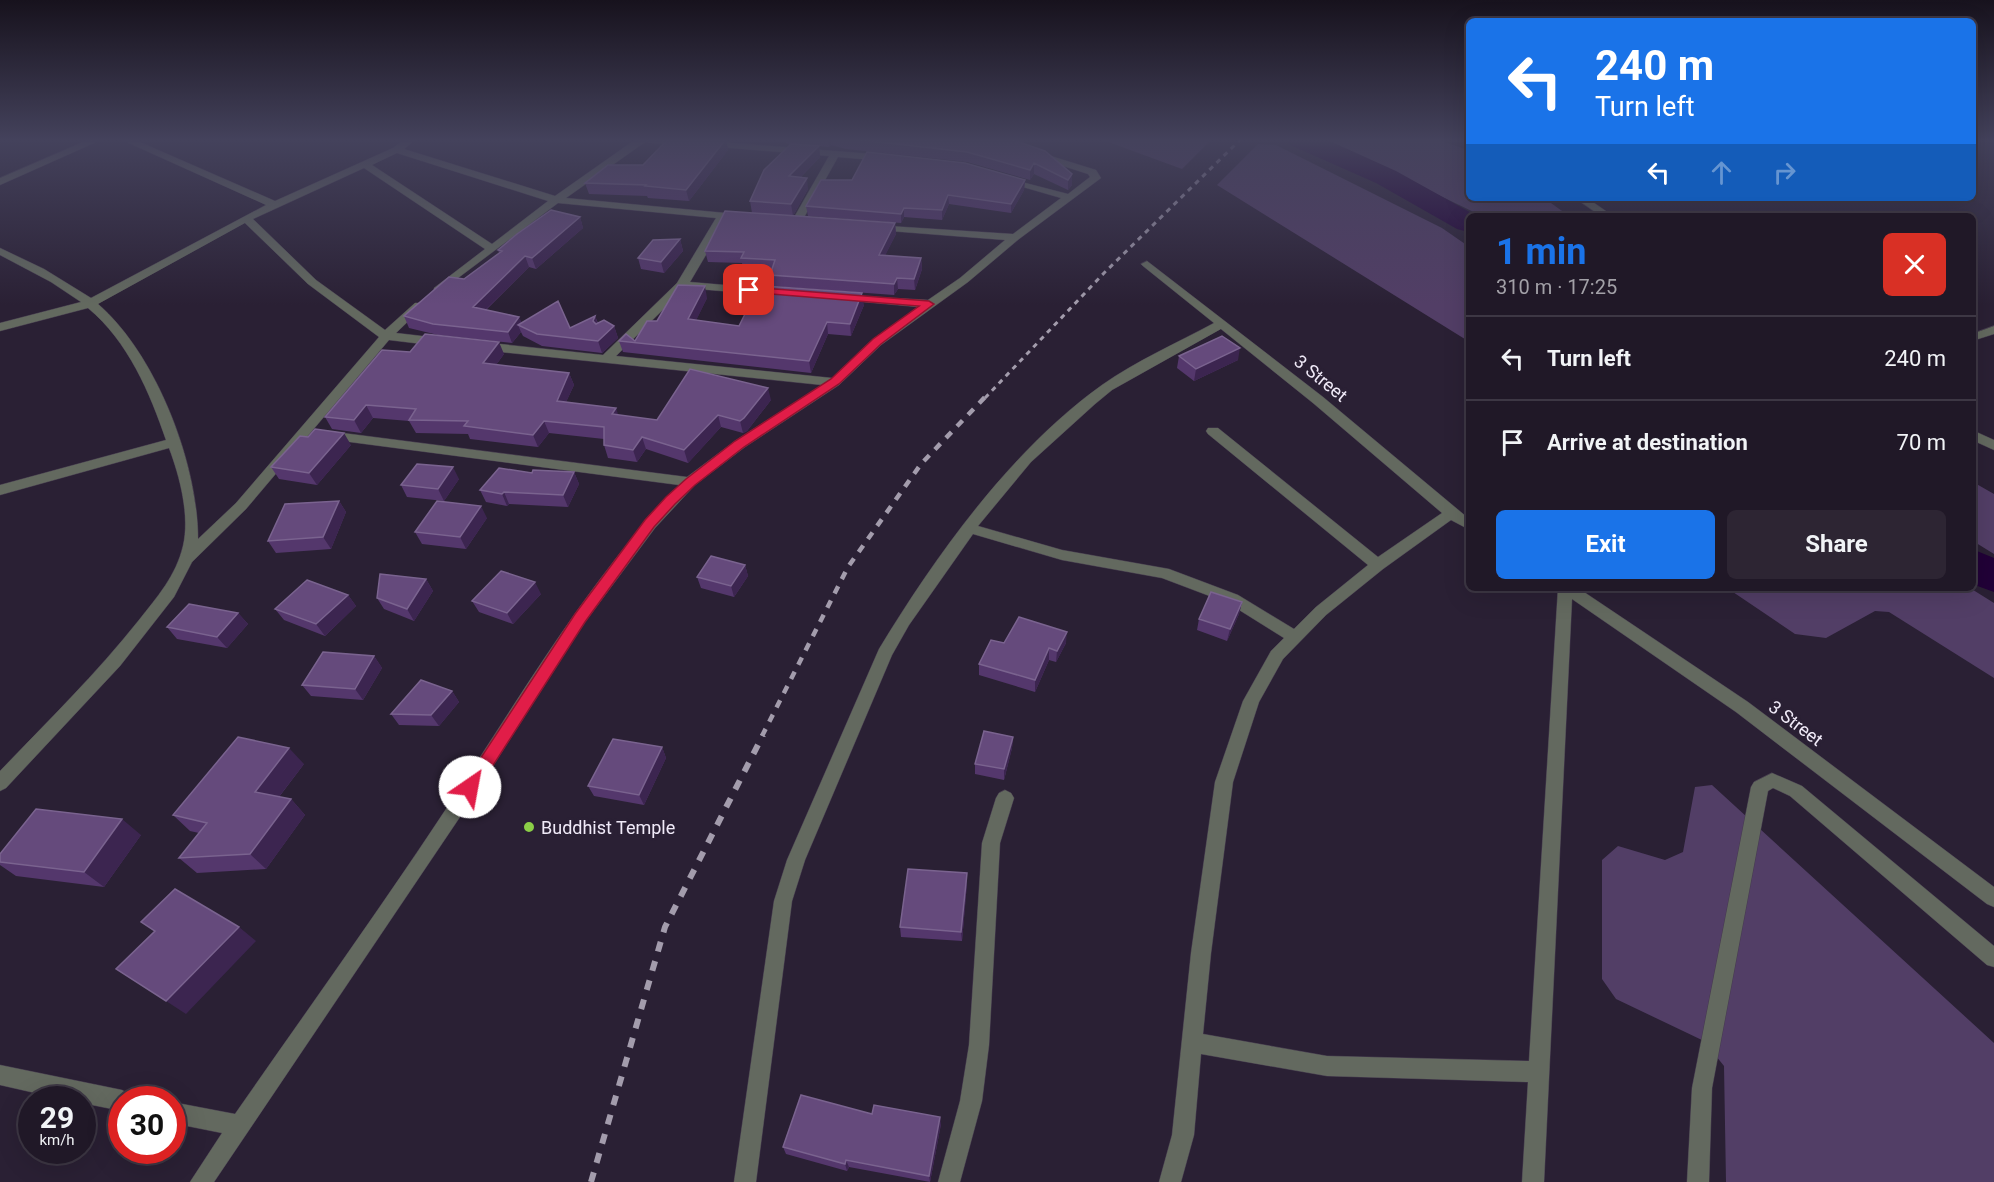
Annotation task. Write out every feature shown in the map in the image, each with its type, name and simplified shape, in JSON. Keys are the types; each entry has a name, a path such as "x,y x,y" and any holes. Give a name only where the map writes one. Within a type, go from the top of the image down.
{"street":[{"path":"250,194 275,205"},
{"path":"0,327 91,303 246,218 299,194"},
{"path":"409,194 493,249"},
{"path":"537,194 556,200 645,210 755,218"},
{"path":"185,560 241,506 387,336 422,302 564,194"},
{"path":"798,221 813,194"},
{"path":"1058,194 1068,197"},
{"path":"201,1182 458,806 580,618 650,524 690,482 740,444 835,382 877,342 964,280 1015,237 1072,194"},
{"path":"1585,201 1603,213"},
{"path":"606,359 682,285 723,216"},
{"path":"246,218 312,282 387,336 835,382"},
{"path":"866,226 1015,237"},
{"path":"0,251 91,303 105,316 128,346 175,442 185,474 192,521 191,540 177,580 133,639 0,783"},
{"name":"3 Street","path":"1147,264 1318,400 1451,513 1466,523"},
{"path":"682,285 800,294"},
{"path":"835,297 929,304"},
{"path":"745,1182 783,901 796,860 885,653 904,621 969,528 1026,459 1090,400 1108,387 1222,323"},
{"path":"1976,337 1994,330"},
{"path":"1213,431 1378,565"},
{"path":"304,432 690,482"},
{"path":"1976,436 1994,446"},
{"path":"0,490 175,442"},
{"path":"1170,1182 1183,1135 1201,953 1224,782 1251,701 1277,655 1321,611 1378,565 1451,513"},
{"path":"969,528 1062,555 1164,573 1233,599 1295,637"},
{"path":"1533,1182 1566,591"},
{"name":"3 Street","path":"1570,591 1742,707 1994,898"},
{"path":"1698,1182 1702,1088 1760,787 1772,780 1796,791 1994,958"},
{"path":"949,1182 971,1101 978,1056 991,843 1005,798"},
{"path":"1192,1042 1327,1066 1540,1072"},
{"path":"0,1075 108,1098"},
{"path":"186,1115 239,1126"}],"shaded area":[{"path":"1232,194 1374,194 1442,228 1466,245 1466,340"},
{"path":"1437,194 1466,194 1466,201 1548,201 1565,213 1476,213"},
{"path":"1976,484 1994,494 1994,554 1976,543"},
{"path":"1731,591 1975,591 1994,603 1994,678 1889,612 1875,611 1826,638 1795,634"},
{"path":"1712,785 1994,1043 1994,1182 1726,1182 1724,1066 1704,1041 1616,999 1602,979 1602,860 1618,846 1665,860 1683,852 1695,787"}],"building":[{"path":"753,194 797,194 791,204 750,201"},
{"path":"813,194 1017,194 1011,204 948,195 942,210 904,208 901,214 806,206"},
{"path":"551,210 580,217 532,258 525,256 473,307 519,317 508,332 433,324 404,316 449,277 464,279 502,251 498,250 517,234"},
{"path":"725,211 895,223 879,255 921,258 914,279 897,278 894,284 770,275 775,260 741,258 744,252 705,251"},
{"path":"680,239 661,262 638,258 653,240"},
{"path":"678,285 705,286 688,319 739,326 755,294 763,294 765,286 862,293 850,324 827,322 809,361 619,341 626,334 635,341 647,321 657,321"},
{"path":"558,301 570,328 595,316 593,321 596,324 604,320 614,326 598,341 537,334 518,325"},
{"path":"425,334 499,342 483,363 569,373 557,401 616,408 612,414 657,420 690,369 768,388 740,421 718,415 684,450 642,437 633,450 604,445 604,427 544,421 533,435 464,426 468,421 409,420 416,409 366,405 354,420 325,417 382,350 410,352"},
{"path":"1222,336 1240,348 1196,369 1179,356"},
{"path":"315,429 344,433 309,473 271,467 300,436 308,437"},
{"path":"417,464 453,467 438,489 401,485"},
{"path":"499,468 532,473 533,470 574,472 563,495 504,492 502,494 480,490"},
{"path":"339,501 323,537 268,541 285,504"},
{"path":"437,501 481,506 460,537 415,532"},
{"path":"711,556 745,565 731,586 697,577"},
{"path":"501,571 535,582 507,613 472,601"},
{"path":"380,574 426,579 407,609 377,598"},
{"path":"307,580 348,595 316,624 275,609"},
{"path":"1211,592 1242,602 1230,629 1199,619"},
{"path":"189,604 238,613 217,637 167,627"},
{"path":"1019,617 1067,632 1057,651 1049,648 1035,680 979,664 991,640 1004,643"},
{"path":"323,652 374,656 355,689 302,685"},
{"path":"421,680 452,691 431,715 391,714"},
{"path":"984,731 1013,737 1004,769 975,764"},
{"path":"238,737 289,748 255,792 291,799 250,854 179,858 207,823 173,815"},
{"path":"613,739 662,747 639,795 588,786"},
{"path":"36,809 122,819 84,872 0,862 0,854"},
{"path":"908,869 967,873 961,932 900,927"},
{"path":"175,889 239,927 166,1001 116,969 155,931 141,922"},
{"path":"801,1095 872,1114 874,1105 940,1117 929,1176 846,1160 845,1164 783,1147"}],"waterway":[{"path":"1419,194 1466,222"},
{"path":"1976,566 1994,577"}],"railway":[{"path":"985,398 1105,272 1185,194"},
{"path":"762,736 848,567 921,464 986,396"},
{"path":"591,1182 665,927 763,735"}],"place":[{"name":"Buddhist Temple","path":"529,827"}],"route":[{"path":"470,787 580,618 650,524 671,501 690,482 740,444 835,382 877,342 929,304 749,290"}]}
